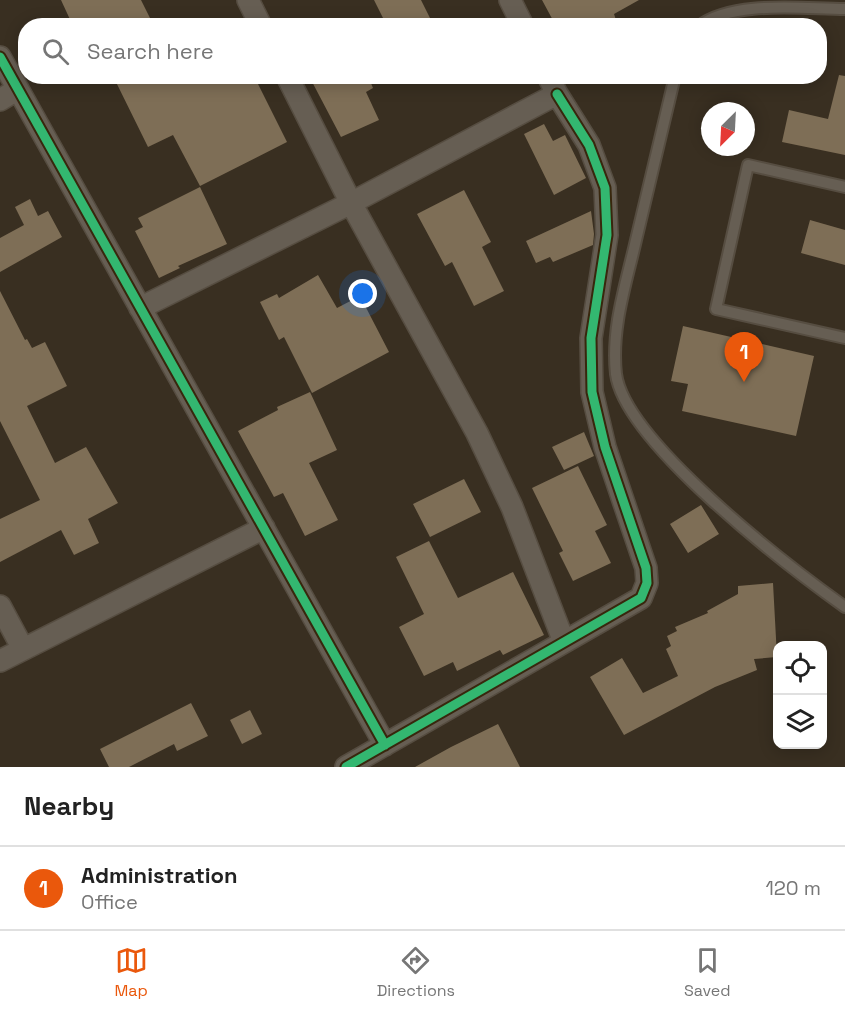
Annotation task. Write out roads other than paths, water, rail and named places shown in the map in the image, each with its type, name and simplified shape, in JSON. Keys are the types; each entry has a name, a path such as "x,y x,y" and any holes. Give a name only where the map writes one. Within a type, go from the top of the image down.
{"street":[{"path":"248,0 257,18"},
{"path":"510,0 519,18"},
{"path":"0,57 9,94 140,308 385,745"},
{"path":"291,84 351,203 477,433 512,507 564,642"},
{"path":"140,308 351,203 553,85 589,145 605,188 608,235 591,338 592,392 605,447 646,568 647,583 641,598 346,767"},
{"path":"0,662 264,528"},
{"path":"0,606 23,649"}],"lane":[{"path":"709,18 737,9 845,9"},
{"path":"673,84 615,331 616,376 628,404 652,440 694,484 802,576 845,607"},
{"path":"845,187 748,165 716,309 845,338"}],"place":[{"name":"Administration","path":"744,382"}]}
